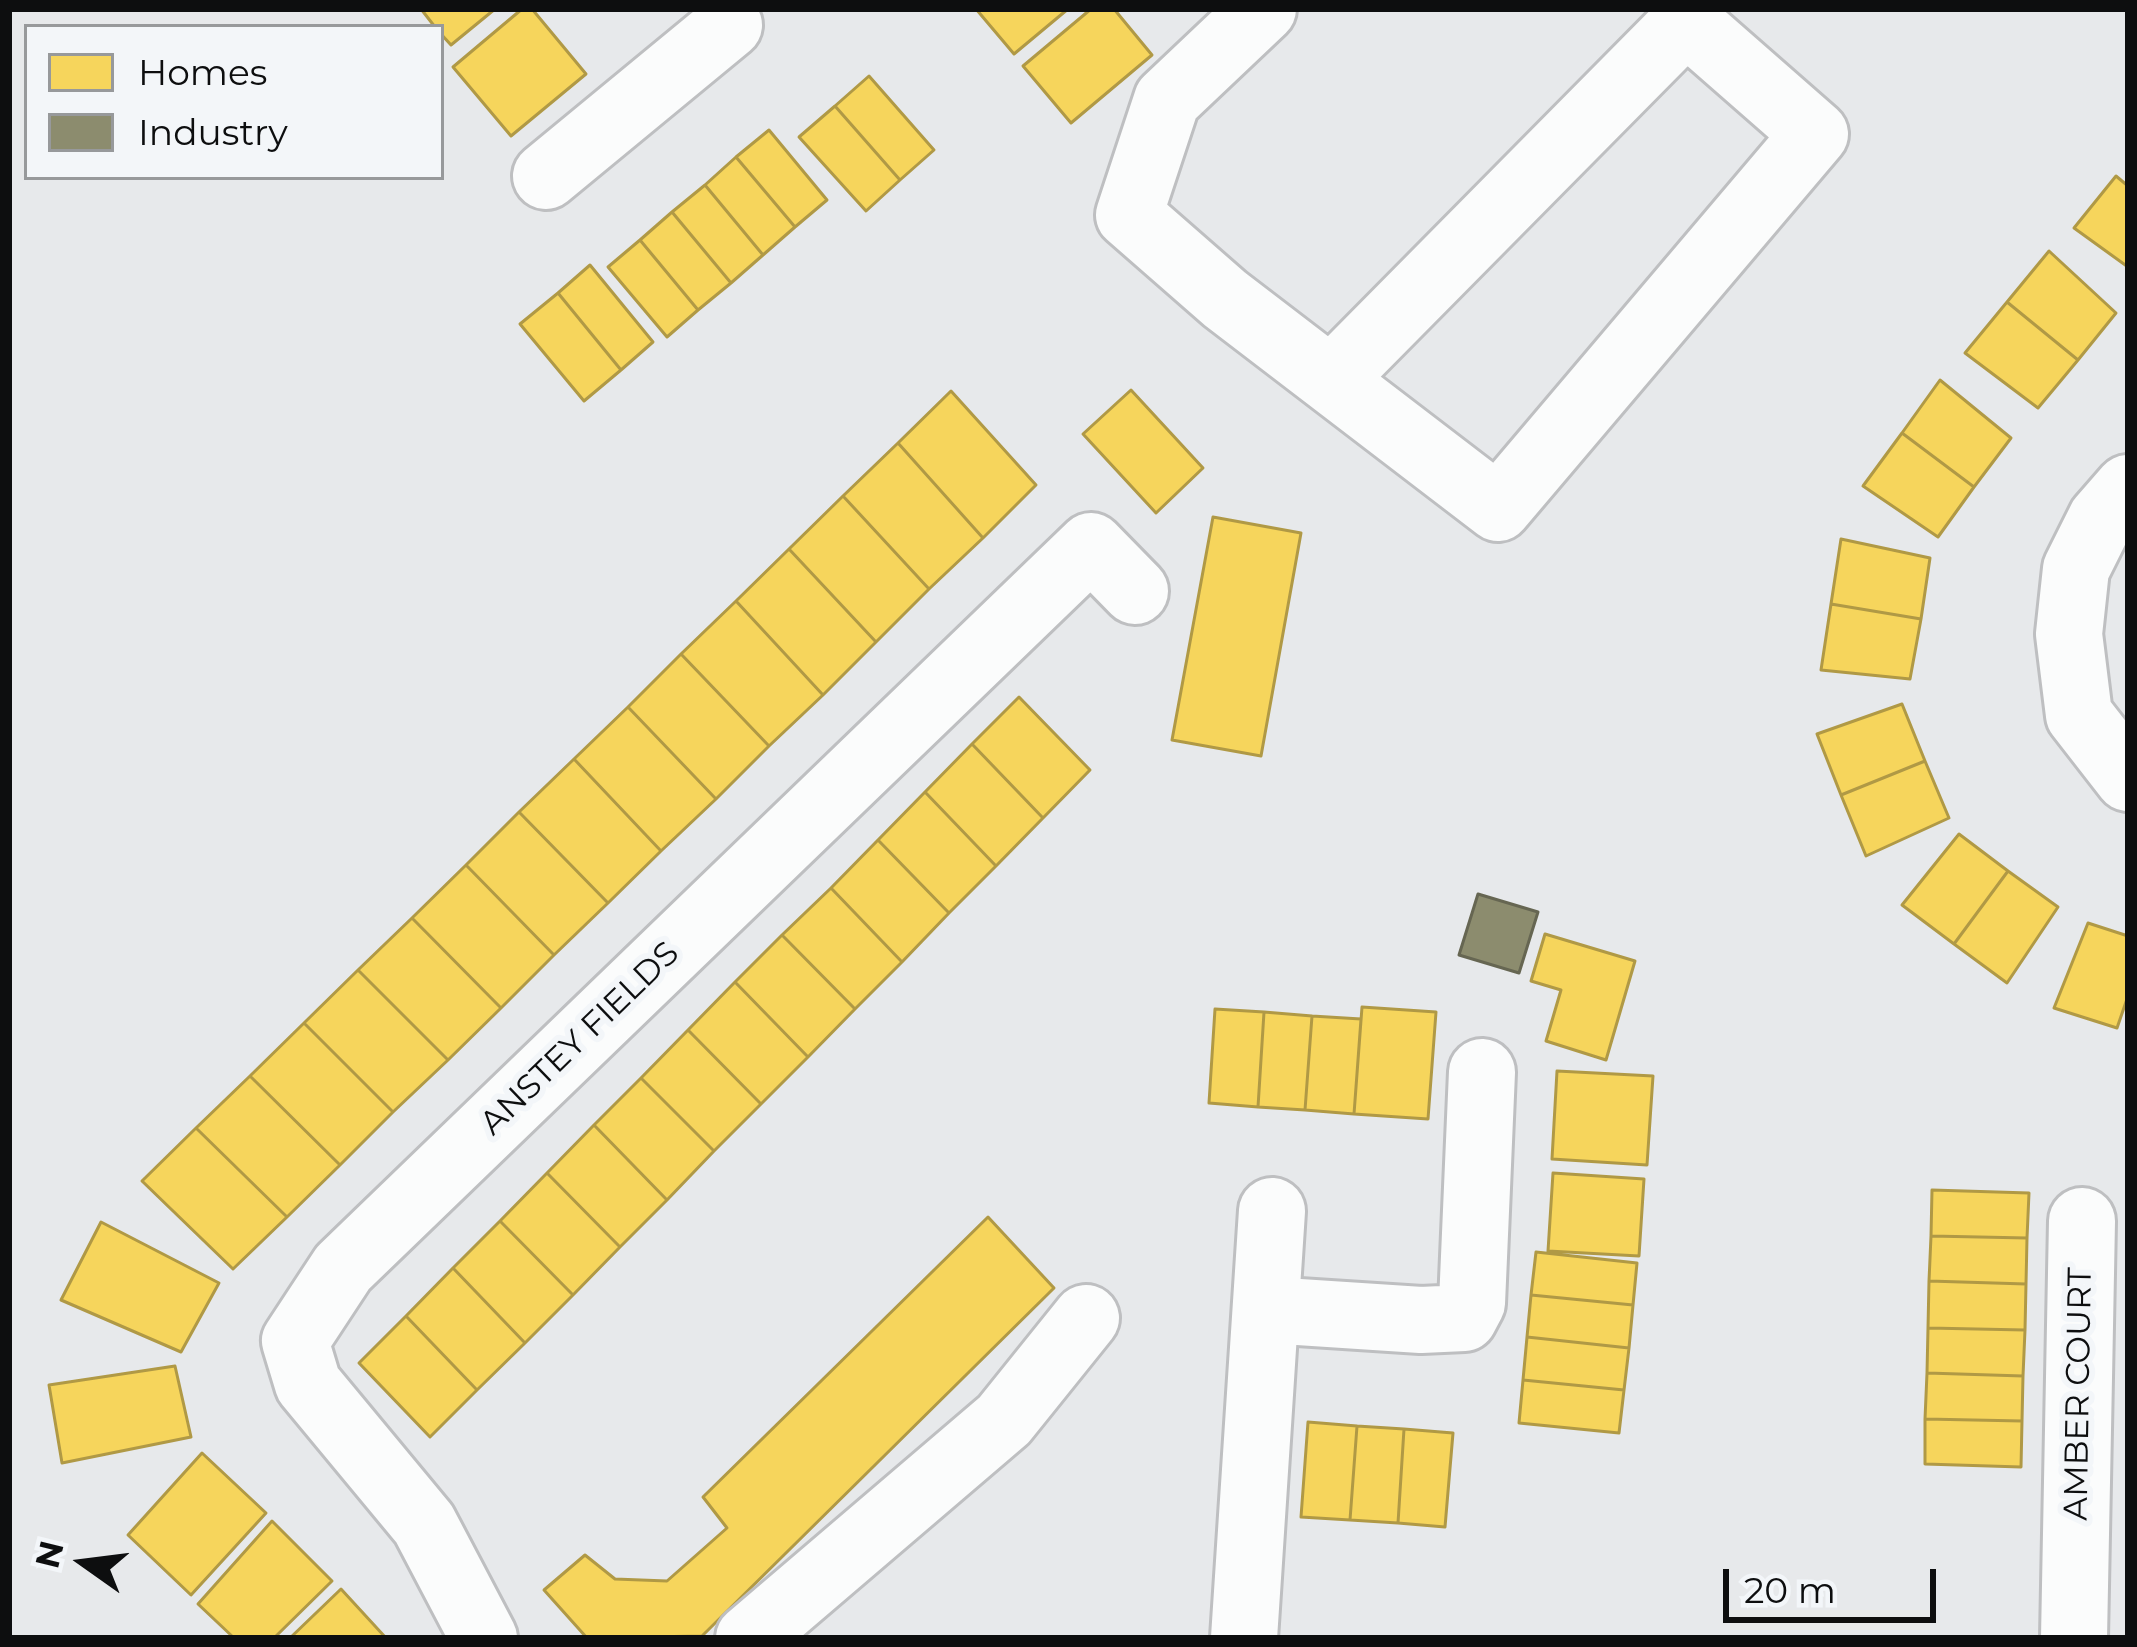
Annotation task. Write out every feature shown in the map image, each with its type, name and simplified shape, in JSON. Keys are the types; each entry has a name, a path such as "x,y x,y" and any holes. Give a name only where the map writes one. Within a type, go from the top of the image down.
{"street":[{"path":"1263,9 1167,100 1129,215 1225,299 1498,508 1814,134 1686,21 1331,380"},
{"path":"546,176 736,33"},
{"path":"2128,488 2101,519 2076,569 2069,634 2079,715 2128,778"},
{"name":"ANSTEY FIELDS","path":"484,1638 424,1524 308,1384 295,1341 343,1268 1090,546 1135,591"},
{"path":"1268,1310 1420,1320 1464,1318 1472,1303 1482,1072"},
{"path":"1244,1638 1272,1211"},
{"name":"AMBER COURT","path":"2074,1638 2083,1221"},
{"path":"749,1638 1004,1420 1086,1318"}],"building: Homes":[{"path":"421,9 495,9 451,45 444,37 444,24 433,24"},
{"path":"522,9 532,9 586,74 511,136 453,67"},
{"path":"976,9 1068,9 1014,54"},
{"path":"1091,9 1114,9 1152,55 1071,123 1023,66"},
{"path":"869,76 934,150 900,180 835,106"},
{"path":"835,106 900,180 866,211 799,137"},
{"path":"769,130 827,200 795,227 736,157"},
{"path":"736,157 795,227 763,255 705,185"},
{"path":"2116,176 2128,186 2128,267 2074,228"},
{"path":"705,185 763,255 731,283 672,212"},
{"path":"672,212 731,283 698,310 640,240"},
{"path":"640,240 698,310 667,337 608,267"},
{"path":"2049,251 2116,313 2078,360 2007,302"},
{"path":"590,265 653,342 621,370 558,293"},
{"path":"558,293 621,370 584,401 520,324"},
{"path":"2007,302 2078,360 2038,408 1965,353"},
{"path":"1940,380 2011,438 1974,487 1902,433"},
{"path":"1131,390 1203,468 1156,513 1083,434"},
{"path":"951,391 1036,485 983,538 898,443"},
{"path":"1902,433 1974,487 1938,537 1863,486"},
{"path":"898,443 983,538 929,589 843,496"},
{"path":"843,496 929,589 876,642 789,549"},
{"path":"1213,517 1301,533 1261,756 1172,740"},
{"path":"1841,539 1930,558 1921,619 1831,604"},
{"path":"789,549 876,642 823,695 736,601"},
{"path":"736,601 823,695 769,746 681,654"},
{"path":"1831,604 1921,619 1910,679 1821,670"},
{"path":"681,654 769,746 716,799 628,707"},
{"path":"1019,697 1090,770 1043,818 972,744"},
{"path":"1902,704 1925,761 1841,795 1817,734"},
{"path":"628,707 716,799 661,851 574,759"},
{"path":"972,744 1043,818 996,866 925,792"},
{"path":"574,759 661,851 608,903 519,812"},
{"path":"1925,761 1949,818 1866,856 1841,795"},
{"path":"925,792 996,866 949,913 878,840"},
{"path":"519,812 608,903 554,955 466,865"},
{"path":"1959,834 2008,871 1954,944 1902,905"},
{"path":"878,840 949,913 902,962 831,888"},
{"path":"466,865 554,955 501,1008 412,918"},
{"path":"2008,871 2058,907 2007,983 1954,944"},
{"path":"831,888 902,962 855,1009 782,935"},
{"path":"412,918 501,1008 448,1060 358,970"},
{"path":"2088,923 2128,936 2128,996 2117,1028 2054,1008"},
{"path":"1545,934 1635,961 1606,1060 1546,1041 1561,990 1531,981"},
{"path":"782,935 855,1009 808,1057 735,982"},
{"path":"358,970 448,1060 393,1112 304,1023"},
{"path":"735,982 808,1057 761,1104 688,1030"},
{"path":"1362,1007 1436,1012 1428,1119 1354,1114"},
{"path":"1215,1009 1264,1012 1258,1107 1209,1103"},
{"path":"1264,1012 1312,1016 1305,1110 1258,1107"},
{"path":"1312,1016 1361,1019 1354,1114 1305,1110"},
{"path":"304,1023 393,1112 340,1165 250,1076"},
{"path":"688,1030 761,1104 714,1151 641,1078"},
{"path":"1557,1071 1653,1076 1647,1165 1552,1159"},
{"path":"250,1076 340,1165 287,1217 196,1128"},
{"path":"641,1078 714,1151 667,1200 594,1125"},
{"path":"594,1125 667,1200 620,1247 547,1173"},
{"path":"196,1128 287,1217 233,1269 142,1181"},
{"path":"547,1173 620,1247 573,1295 500,1221"},
{"path":"1553,1173 1644,1179 1639,1256 1548,1251"},
{"path":"1932,1190 2029,1193 2027,1238 1931,1236"},
{"path":"988,1217 1054,1288 702,1636 587,1638 544,1590 585,1555 615,1579 667,1581 727,1528 703,1497"},
{"path":"500,1221 573,1295 525,1343 453,1268"},
{"path":"101,1222 219,1283 181,1352 61,1300"},
{"path":"1931,1236 2027,1238 2026,1284 1929,1281"},
{"path":"1536,1252 1637,1263 1633,1305 1531,1295"},
{"path":"453,1268 525,1343 477,1390 406,1316"},
{"path":"1929,1281 2026,1284 2025,1330 1928,1328"},
{"path":"1531,1295 1633,1305 1629,1348 1527,1337"},
{"path":"406,1316 477,1390 430,1437 359,1363"},
{"path":"1928,1328 2025,1330 2023,1376 1927,1373"},
{"path":"1527,1337 1629,1348 1624,1390 1523,1380"},
{"path":"175,1366 191,1437 62,1463 49,1385"},
{"path":"1927,1373 2023,1376 2022,1421 1925,1419"},
{"path":"1523,1380 1624,1390 1619,1433 1519,1423"},
{"path":"1925,1419 2022,1421 2021,1467 1925,1464"},
{"path":"1308,1422 1357,1426 1350,1520 1301,1517"},
{"path":"1357,1426 1404,1429 1398,1523 1350,1520"},
{"path":"1404,1429 1453,1433 1445,1527 1398,1523"},
{"path":"202,1453 266,1513 191,1595 128,1535"},
{"path":"272,1521 332,1581 274,1638 234,1638 198,1604"},
{"path":"341,1589 386,1638 290,1638"}],"building: Industry":[{"path":"1478,894 1538,912 1519,973 1459,955"}]}
